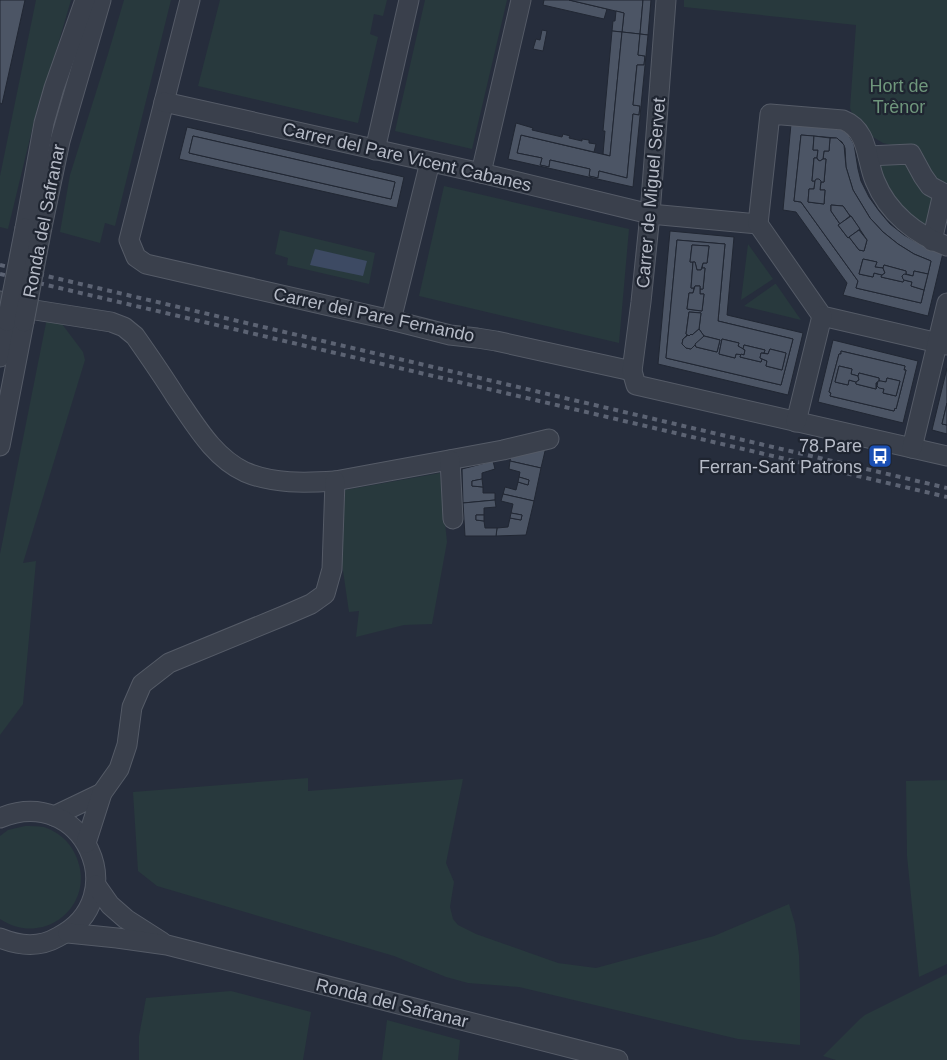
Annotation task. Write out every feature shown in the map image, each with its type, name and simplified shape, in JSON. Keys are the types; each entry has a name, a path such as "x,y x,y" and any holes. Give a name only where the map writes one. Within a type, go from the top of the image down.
{"street":[{"name":"Ronda del Safranar","path":"0,446 16,322 33,227 44,123 54,88 85,0"},
{"name":"Ronda del Safranar","path":"33,227 101,0"},
{"path":"164,102 190,0"},
{"path":"375,150 409,0"},
{"path":"481,174 521,0"},
{"name":"Carrer de Miguel Servet","path":"634,378 650,214 666,0"},
{"name":"Carrer del Pare Vicent Cabanes","path":"164,102 650,214 758,224"},
{"name":"Carrer del Pare Fernando","path":"164,102 129,240 136,258 146,264 450,335 496,341 796,422 947,456"},
{"path":"868,156 911,154 930,186 943,193 939,243 915,231 891,210 875,181 868,156 863,138 851,123 843,120 770,114 758,224 822,316 942,344"},
{"path":"391,320 430,162"},
{"path":"0,301 16,306 111,322 124,327 136,336 215,451 245,472 272,480 310,483 335,481 503,450 549,439"},
{"path":"912,448 942,344 947,303"},
{"path":"796,422 822,316"},
{"name":"Ronda del Safranar","path":"0,357 16,322"},
{"path":"450,460 454,518"},
{"path":"86,843 102,793 119,769 127,745 132,707 142,684 169,662 312,604 325,594 332,569 335,481"},
{"path":"54,816 102,793"},
{"path":"0,938 13,943 32,945 51,941 68,933 82,920 91,903 96,885 91,853 78,832 67,823 54,816 40,812 4,812"},
{"name":"Ronda del Safranar","path":"96,885 110,905 126,919 167,945"},
{"name":"Ronda del Safranar","path":"68,933 167,945 618,1060"}],"green space":[{"path":"36,0 71,0 38,105 8,229 0,227 0,176"},
{"path":"124,0 171,0 115,226 105,223 100,243 60,232 70,175"},
{"path":"220,0 387,0 383,16 374,14 370,34 378,37 358,123 198,86"},
{"path":"425,0 507,0 472,149 395,131"},
{"name":"Hort de Trènor","path":"684,0 947,0 947,189 900,147 883,143 868,134 855,122 850,108 856,25 684,7"},
{"path":"907,162 935,196 927,228 913,220 891,197 873,163"},
{"path":"444,186 629,229 619,343 419,296"},
{"path":"280,230 375,253 369,284 287,265 288,258 275,254"},
{"path":"748,244 773,279 741,300"},
{"path":"776,284 801,320 744,306"},
{"path":"47,318 59,320 83,352 85,360 23,563 36,561 23,704 0,735 0,554"},
{"path":"440,473 447,542 432,624 404,625 356,637 359,611 349,612 340,550 345,490"},
{"path":"308,778 308,791 463,779 446,863 454,882 450,907 453,919 458,925 476,934 558,963 596,968 714,936 789,904 795,924 799,955 800,1045 738,1039 519,987 468,983 446,977 394,956 157,886 138,871 133,792"},
{"path":"947,780 947,964 919,977 907,856 906,781"},
{"path":"25,826 44,827 54,831 70,845 81,872 80,889 74,904 63,916 50,925 34,928 17,927 0,919 0,836 8,830"},
{"path":"947,974 947,1060 836,1060 823,1056 865,1015"},
{"path":"231,991 311,1012 303,1060 139,1060 139,1036 146,998"},
{"path":"387,1020 460,1040 458,1060 382,1060"}],"water":[{"path":"315,249 367,261 363,276 310,265"}],"building":[{"path":"0,0 25,0 2,104 0,103"},
{"path":"544,0 569,0 607,9 604,19 543,5"},
{"path":"569,0 643,0 640,34 622,32 624,13"},
{"path":"643,0 651,0 648,35 640,34"},
{"path":"616,11 624,13 622,32 612,31"},
{"path":"542,30 547,31 543,51 533,49 536,39 540,40"},
{"path":"612,31 622,32 610,156 603,154 605,131 603,131"},
{"path":"622,32 640,34 638,55 645,56 644,65 637,65 633,105 640,106 639,115 633,114 627,178 599,171 598,178 589,176 590,169 550,160 549,167 540,165 542,158 517,153 521,135 610,156"},
{"path":"640,34 648,35 633,187 508,159 516,123 533,128 532,130 562,137 563,134 570,136 569,138 582,141 582,139 589,140 589,143 596,144 594,152 521,135 517,153 542,158 540,165 549,167 550,160 590,169 589,176 598,178 599,171 627,178 633,114 639,115 640,106 633,105 637,65 644,65 645,56 638,55"},
{"path":"791,124 839,128 848,134 854,144 861,181 879,211 890,224 904,235 927,248 943,253 928,316 843,295 847,283 796,212 783,210","holes":["801,135 836,138 842,142 845,148 846,167 853,190 870,218 898,244 914,254 931,261 921,303 856,288 858,281 801,202 794,201"]},
{"path":"187,127 404,177 397,208 179,159","holes":["193,136 395,182 391,199 189,153"]},
{"path":"801,135 814,136 813,150 818,150 817,158 814,158 812,181 815,181 814,189 809,189 808,202 824,204 825,190 820,190 821,182 824,182 826,159 823,159 824,151 829,151 830,138 837,138 844,145 846,167 853,190 870,218 898,244 914,254 931,261 928,274 914,271 913,276 906,274 906,271 884,265 883,268 875,267 877,262 863,259 859,274 873,277 874,273 882,275 881,277 912,282 911,286 924,290 921,303 856,288 858,281 801,202 794,201","holes":["831,205 843,206 867,240 864,251 859,250 848,238 838,225 840,224 831,211"]},
{"path":"193,136 395,182 391,199 189,153"},
{"path":"814,136 830,138 829,151 824,151 823,159 820,161 817,158 818,150 813,150"},
{"path":"814,158 820,161 826,159 824,182 818,179 812,181"},
{"path":"816,179 821,181 820,190 825,190 824,204 808,202 809,189 814,189"},
{"path":"831,205 843,206 850,216 840,224 831,211"},
{"path":"851,216 860,229 848,238 838,225"},
{"path":"859,230 867,240 864,251 859,250 849,237"},
{"path":"670,231 734,237 727,315 803,333 788,395 658,364","holes":["677,240 725,244 718,321 793,339 781,385 666,358"]},
{"path":"677,240 725,244 718,321 793,339 781,385 666,358","holes":["692,245 709,246 707,263 703,263 702,268 705,268 703,289 700,289 700,294 704,294 702,311 687,309 689,293 693,293 694,288 691,288 693,262 690,262","689,312 701,313 699,329 704,336 720,340 717,352 696,347 695,345 691,349 686,348 682,344 686,334","722,339 739,343 738,346 743,349 744,345 765,350 764,353 768,354 770,349 786,353 782,370 766,366 767,361 762,359 761,362 740,357 741,354 736,354 735,358 719,354"]},
{"path":"692,245 709,246 707,263 703,263 701,270 697,270 695,262 690,262"},
{"path":"863,259 877,262 875,267 883,268 885,273 882,275 874,273 873,277 859,274"},
{"path":"693,262 695,262 697,270 705,268 703,289 700,289 700,286 691,288"},
{"path":"884,265 906,271 906,274 902,276 903,282 881,277 885,273"},
{"path":"914,271 928,274 924,290 911,286 912,282 903,279 902,276 904,274 913,276"},
{"path":"695,286 700,286 700,294 704,294 702,311 687,309 689,293 693,293"},
{"path":"689,312 701,313 699,329 689,336 686,334"},
{"path":"699,329 704,336 691,349 686,348 682,344 683,339"},
{"path":"704,336 720,340 717,352 696,347 695,344"},
{"path":"722,339 739,343 738,346 745,350 744,355 736,354 735,358 719,354"},
{"path":"833,340 918,361 903,423 818,402","holes":["841,351 905,366 904,370 906,370 894,411 830,396 831,393 829,392"]},
{"path":"744,345 765,350 764,353 761,353 761,362 740,357 741,354 744,355"},
{"path":"770,349 786,353 782,370 766,366 767,361 760,358 761,353 768,354"},
{"path":"841,351 905,366 904,370 906,370 894,411 830,396 831,393 829,392 839,354 841,354","holes":["839,366 852,369 851,374 858,376 859,373 879,378 879,381 886,382 887,378 900,381 896,396 883,393 884,389 877,386 876,389 856,384 856,382 849,380 848,385 835,382"]},
{"path":"839,366 852,369 851,374 858,376 859,380 856,382 849,380 848,385 835,382"},
{"path":"947,368 947,403 942,424 947,425 947,434 932,430"},
{"path":"859,373 879,378 879,381 876,383 876,389 856,384 859,380"},
{"path":"887,378 900,381 896,396 883,393 884,389 877,386 878,381 886,382"},
{"path":"947,403 947,425 942,424"},
{"path":"546,447 541,468 510,461 511,456"},
{"path":"493,461 495,469 482,473 482,479 472,481 472,486 483,487 483,493 495,493 495,500 463,503 462,469"},
{"path":"510,461 541,468 534,501 503,494 505,487 516,490 518,482 528,485 529,480 519,477 520,472 509,469"},
{"path":"519,477 529,480 528,485 518,482"},
{"path":"482,479 483,487 472,486 472,481"},
{"path":"503,494 534,501 526,535 496,536 497,528 508,527 510,518 521,520 522,515 511,513 513,504 501,501"},
{"path":"495,500 496,507 484,508 484,515 476,515 476,520 484,521 485,528 497,528 496,536 465,536 463,503"},
{"path":"511,513 522,515 521,520 510,518"},
{"path":"476,515 484,515 484,521 476,520"}],"railway":[{"path":"0,265 947,488"},
{"path":"0,274 947,497"}],"place":[{"name":"78.Pare Ferran-Sant Patrons","path":"880,456"}]}
